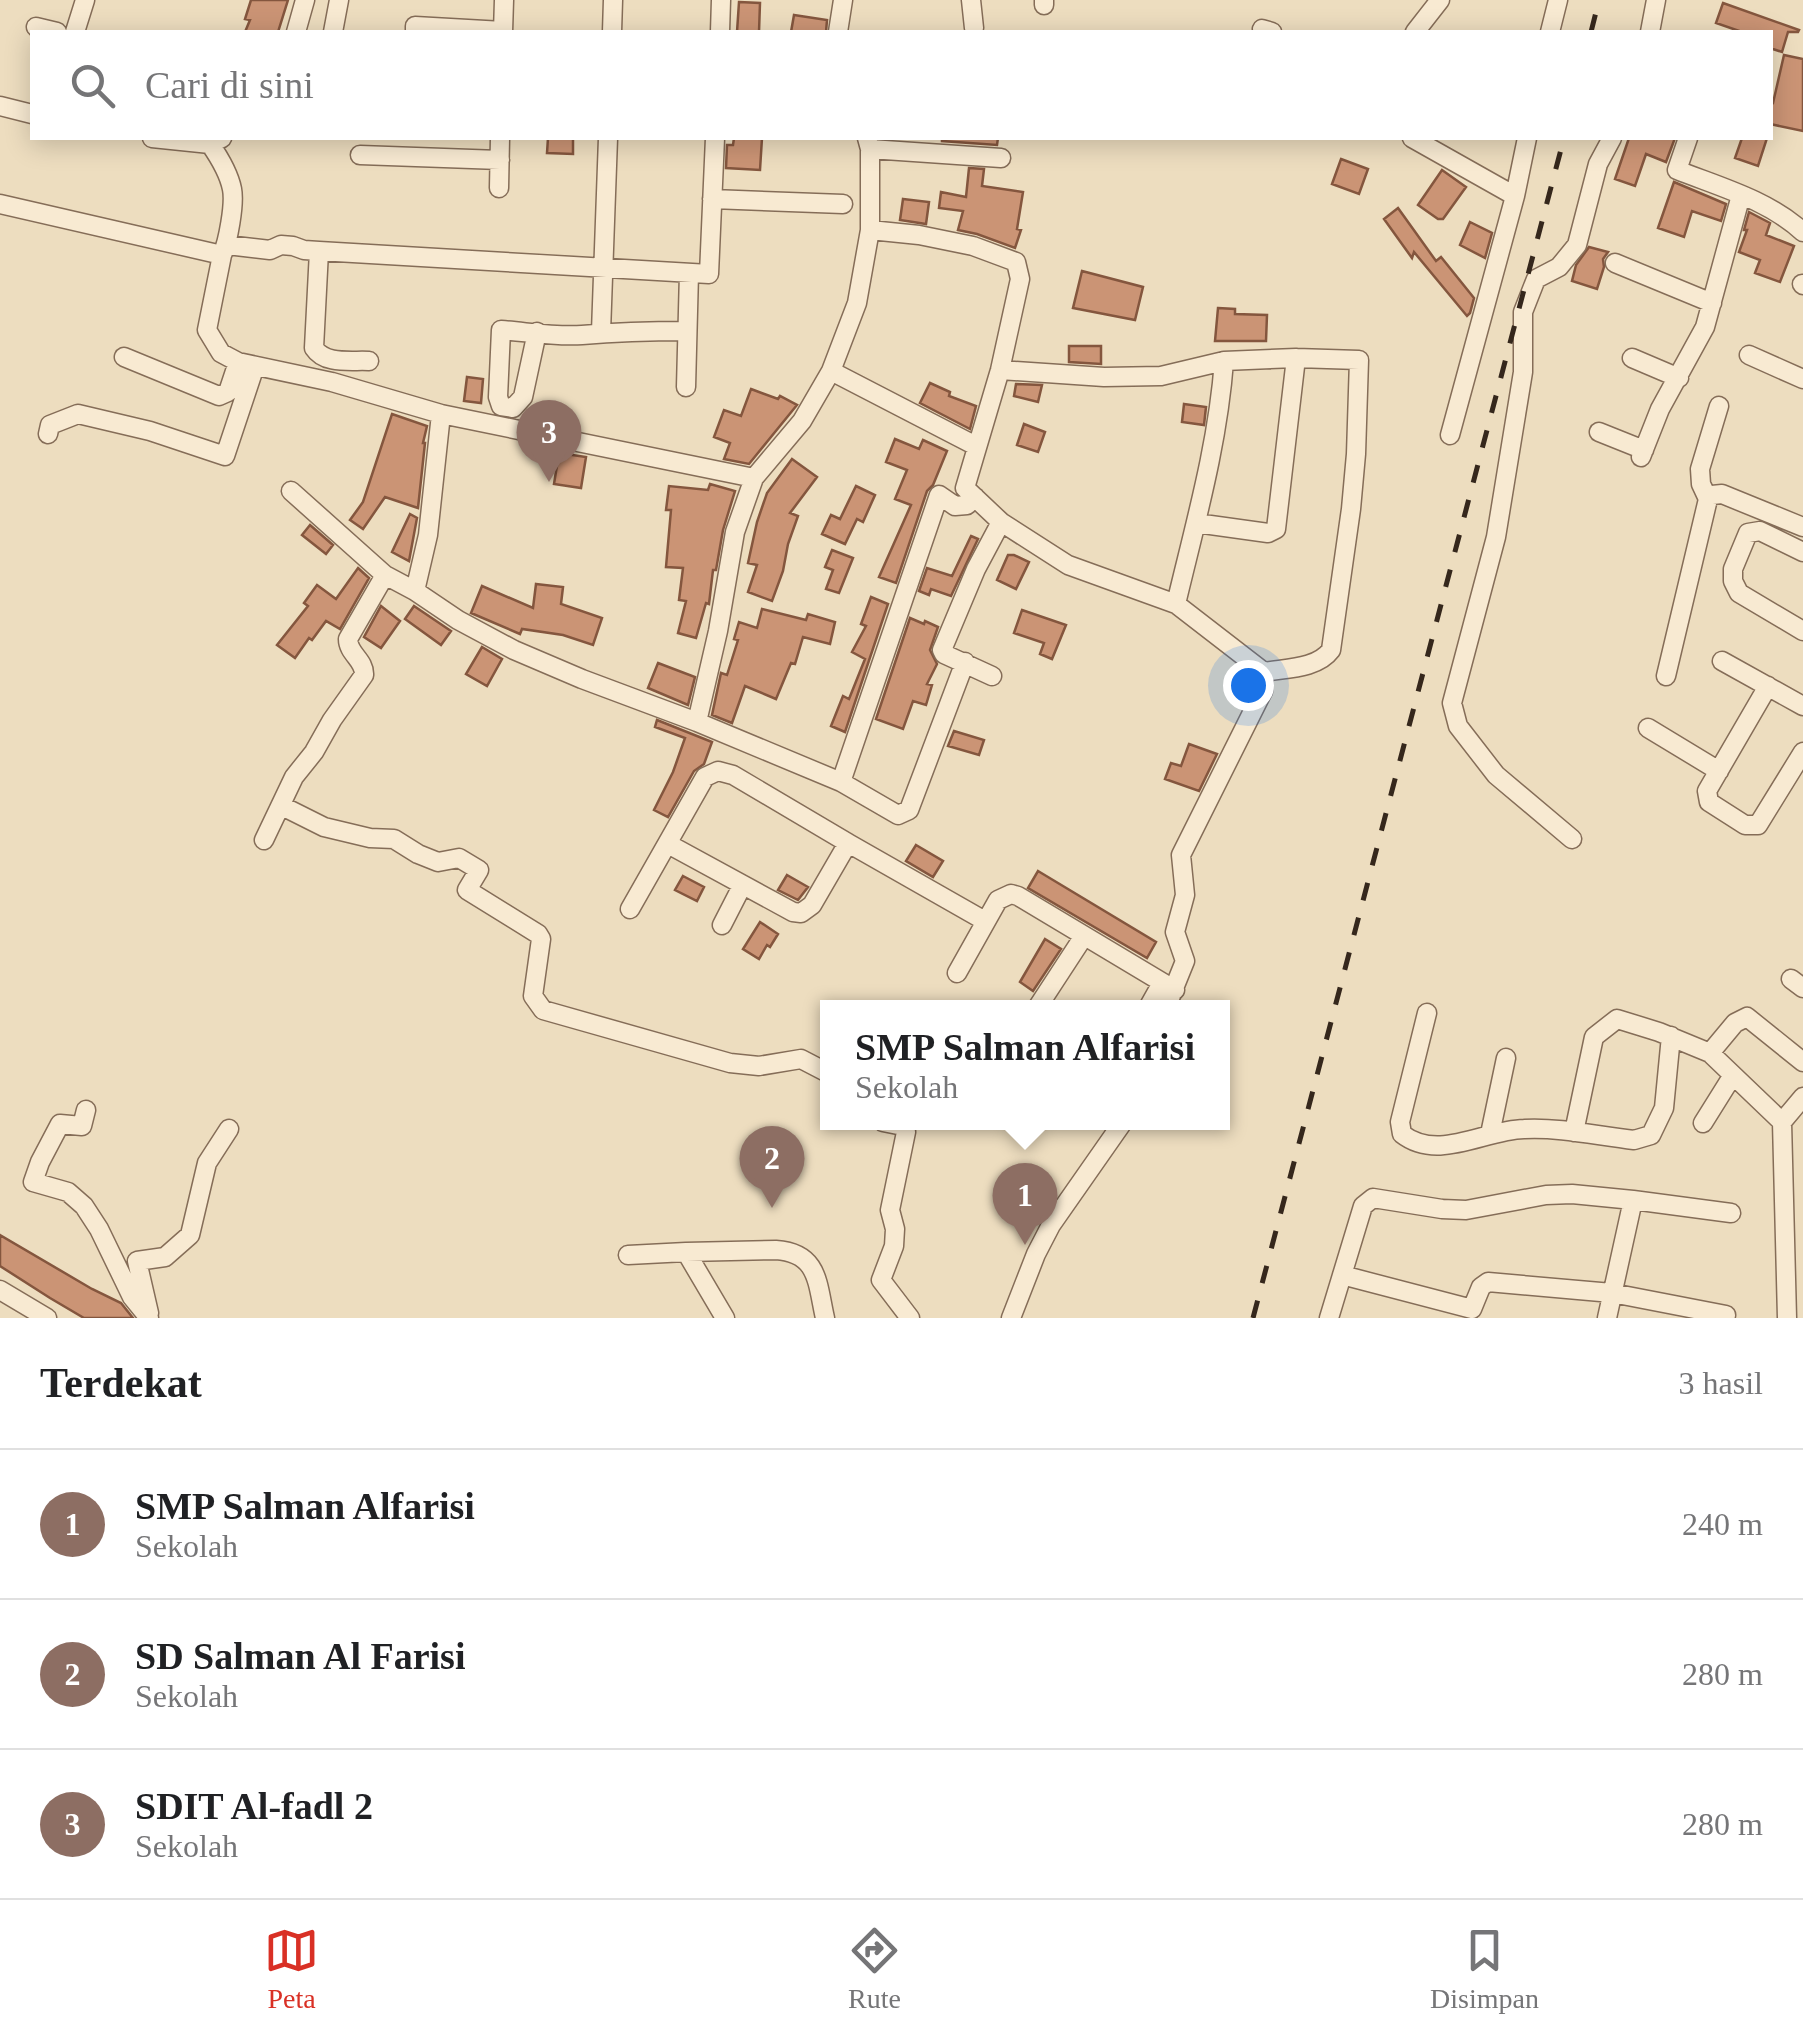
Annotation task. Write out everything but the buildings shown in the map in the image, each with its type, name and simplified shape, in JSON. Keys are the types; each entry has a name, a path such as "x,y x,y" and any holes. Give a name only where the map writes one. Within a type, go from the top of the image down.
{"street":[{"path":"76,30 85,0"},
{"path":"297,30 305,0"},
{"path":"333,30 338,0"},
{"path":"503,30 504,0"},
{"path":"612,30 613,0"},
{"path":"720,30 721,0"},
{"path":"838,30 843,0"},
{"path":"971,0 974,28"},
{"path":"1416,30 1440,0"},
{"path":"1550,30 1558,0"},
{"path":"1650,30 1656,0"},
{"path":"415,30 415,26 474,30"},
{"path":"36,27 49,30"},
{"path":"0,106 30,114"},
{"path":"499,188 500,140"},
{"path":"601,332 608,140"},
{"path":"0,204 224,250 270,250 281,245 708,274 715,140"},
{"path":"1416,140 1516,196"},
{"path":"1450,435 1516,196 1526,140"},
{"path":"1572,839 1496,775 1458,726 1452,703 1496,538 1522,372 1523,312 1536,278 1558,268 1577,246 1598,164 1611,140"},
{"path":"1687,140 1676,170 1741,194 1798,227 1803,205"},
{"path":"216,141 232,190 207,330 221,354 440,414 754,478"},
{"path":"697,722 735,532 754,478 802,421 831,371 857,304 870,230 868,143 1001,158"},
{"path":"360,155 409,147 500,160"},
{"path":"1600,432 1643,454 1660,409 1705,328 1741,194"},
{"path":"712,199 844,204"},
{"path":"870,230 973,246 1016,262 1020,280 1000,370 965,488 1001,522 1068,565 1180,608 1264,672 1317,663 1325,658 1331,650 1351,509 1358,358 1224,361 1162,376 1104,378 1000,370"},
{"path":"311,250 314,348 325,358 369,361"},
{"path":"1615,264 1712,303"},
{"path":"686,387 689,273"},
{"path":"537,332 580,335 687,331"},
{"path":"1749,355 1803,379"},
{"path":"124,357 219,396 228,392 247,364"},
{"path":"1196,523 1268,533 1276,529 1296,358"},
{"path":"1632,358 1678,378"},
{"path":"1180,608 1212,448 1224,361"},
{"path":"48,434 50,425 78,414 150,431 226,456 247,364"},
{"path":"831,371 976,446"},
{"path":"1666,676 1708,499 1700,469 1718,406"},
{"path":"415,591 428,535 440,414"},
{"path":"291,491 386,575 514,650 841,782 898,815 909,810 965,662"},
{"path":"1708,499 1722,494 1803,527"},
{"path":"841,782 939,496 955,506 967,505 975,497"},
{"path":"992,676 944,654 942,647 1001,522"},
{"path":"1803,552 1753,530 1748,533 1733,569 1733,581 1739,593 1803,630"},
{"path":"264,840 294,778 364,675 363,664 348,646 348,640 386,575"},
{"path":"1180,608 1192,584"},
{"path":"1722,661 1803,706"},
{"path":"1155,1000 1185,961 1175,932 1186,896 1181,855 1263,691 1264,672"},
{"path":"1768,686 1707,791 1709,802 1745,825 1758,825 1803,752"},
{"path":"1648,728 1719,771"},
{"path":"630,909 704,777 718,771 985,921"},
{"path":"282,806 324,826 370,838 394,839 438,862 459,858 479,870 467,890 541,938 533,996 543,1010 745,1066 801,1060 820,1069"},
{"path":"668,844 793,912 807,910 848,843"},
{"path":"722,925 742,886"},
{"path":"957,973 998,900 1011,894 1168,986"},
{"path":"1043,1000 1084,936"},
{"path":"1167,1000 1168,986"},
{"path":"1427,1014 1400,1122 1402,1134 1413,1142 1440,1146 1523,1128 1634,1140 1651,1135 1664,1108 1670,1036"},
{"path":"1710,1053 1735,1023 1747,1018 1803,1062"},
{"path":"1574,1132 1594,1037 1617,1020 1710,1053 1782,1122 1795,1283 1787,1318"},
{"path":"1490,1134 1506,1058"},
{"path":"1703,1124 1734,1075"},
{"path":"1782,1122 1803,1097"},
{"path":"86,1110 82,1126 60,1124 34,1182 68,1192 84,1206 99,1228 132,1297 149,1318"},
{"path":"149,1318 137,1261 165,1256 190,1236 207,1163 229,1130"},
{"path":"905,1130 890,1210 896,1237 882,1280 910,1318"},
{"path":"1012,1318 1051,1225 1117,1130"},
{"path":"1329,1318 1363,1206 1373,1198 1442,1210 1466,1210 1572,1194 1731,1213"},
{"path":"1607,1318 1633,1200"},
{"path":"628,1255 789,1250 803,1256 813,1268 825,1318"},
{"path":"686,1252 724,1318"},
{"path":"1342,1275 1471,1314 1481,1287 1488,1282 1612,1293 1726,1315"},
{"path":"0,1290 47,1318"}],"railway":[{"path":"1592,30 1599,0"},
{"path":"1253,1318 1563,140"}],"place":[{"name":"SDIT Al-fadl 2","path":"549,482"},
{"name":"SD Salman Al Farisi","path":"772,1208"},
{"name":"SMP Salman Alfarisi","path":"1025,1245"}]}
